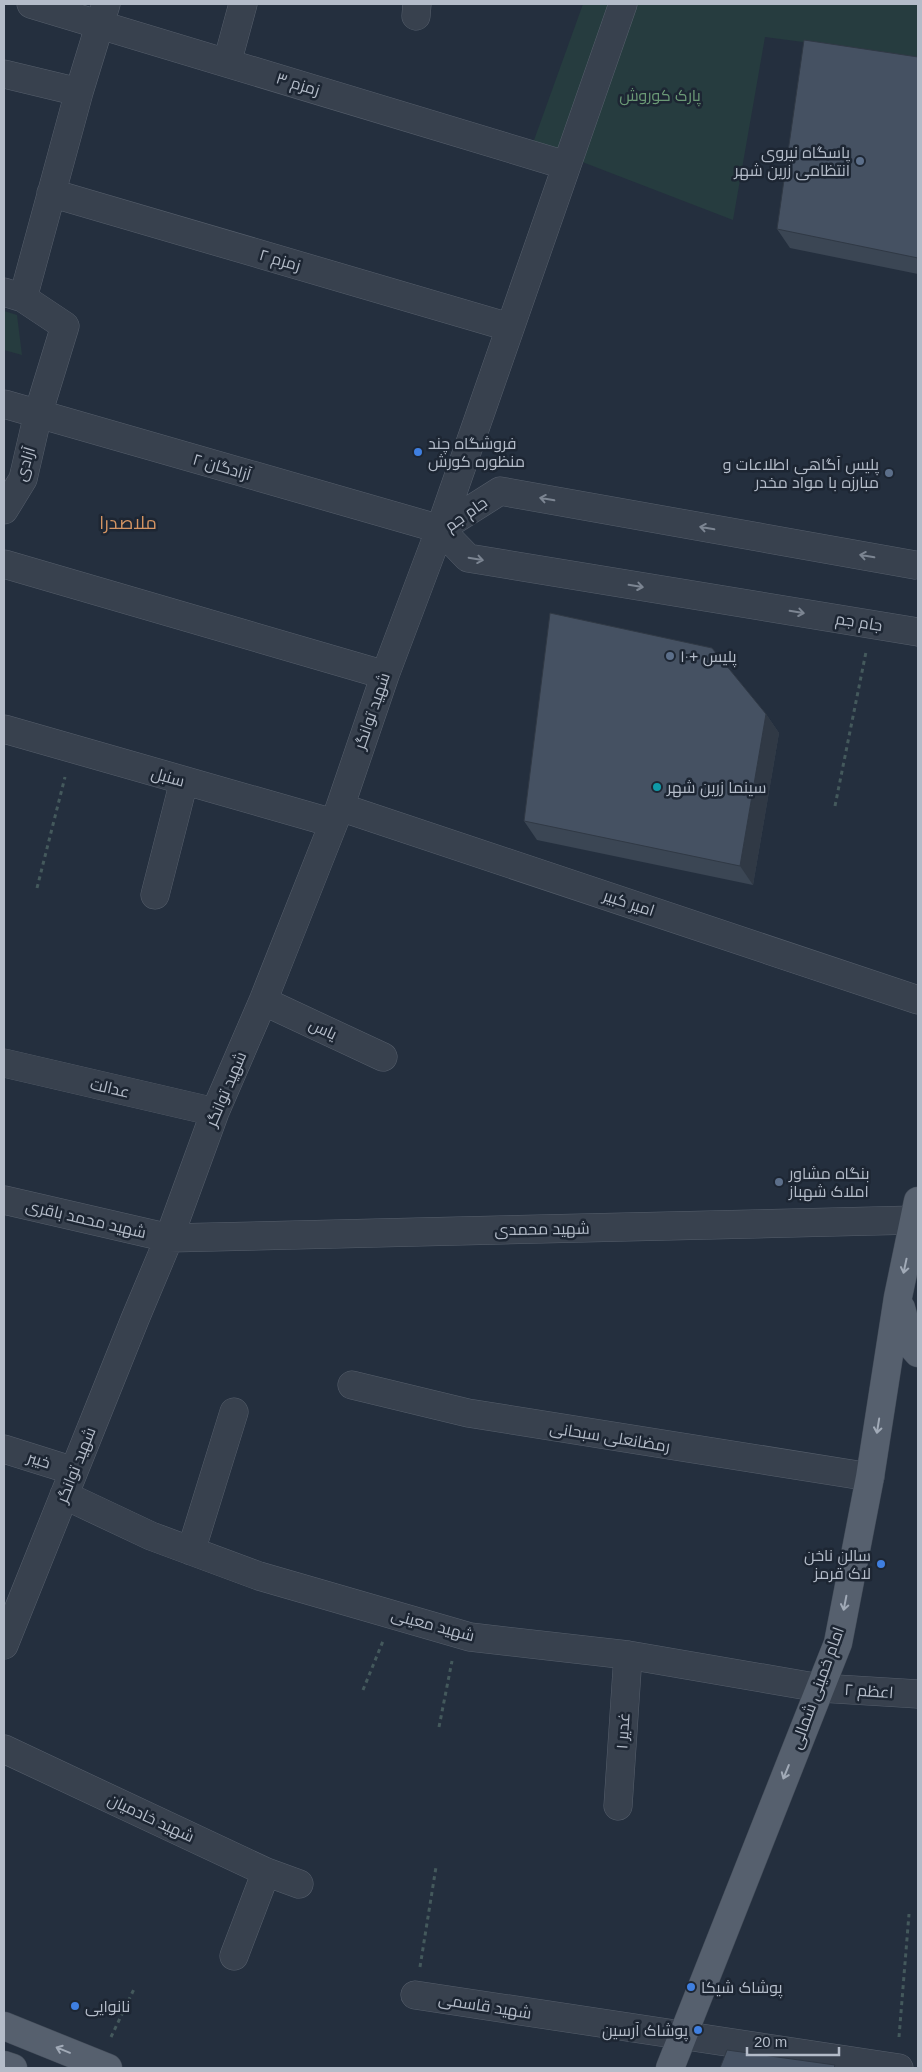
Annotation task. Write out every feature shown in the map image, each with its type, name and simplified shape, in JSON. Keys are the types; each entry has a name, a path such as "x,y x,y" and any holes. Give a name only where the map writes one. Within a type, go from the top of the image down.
{"main road":[{"name":"امام خمینی شمالی","path":"670,2068 838,1642 870,1477 898,1297 916,1211"},
{"path":"898,1297 911,1345 918,1353"},
{"path":"4,2026 103,2066"},
{"path":"4,2065 13,2068"}],"street":[{"name":"زمزم ۳","path":"31,4 104,14 227,62 565,165"},
{"path":"227,62 243,4"},
{"name":"شهید توانگر","path":"4,1645 169,1238 215,1112 263,1001 336,815 385,675 440,529 565,165 623,4"},
{"path":"14,295 51,193 79,92 104,14"},
{"path":"4,74 79,92"},
{"name":"زمزم ۲","path":"51,193 510,327"},
{"name":"آزادی","path":"4,510 23,479 38,414 65,326 14,295"},
{"name":"آزادگان ۲","path":"4,404 440,529"},
{"name":"جام جم","path":"917,565 500,491 440,529 468,558 918,633"},
{"path":"4,564 385,675"},
{"name":"سنبل","path":"4,730 184,781 336,815"},
{"path":"155,895 184,781"},
{"name":"امیر کبیر","path":"336,815 918,1000"},
{"name":"یاس","path":"263,1001 383,1057"},
{"name":"عدالت","path":"4,1063 215,1112"},
{"name":"شهید محمد باقری","path":"4,1200 169,1238"},
{"name":"شهید محمدی","path":"169,1238 916,1211"},
{"name":"رمضانعلی سبحانی","path":"352,1385 477,1415 870,1477"},
{"path":"191,1551 234,1412"},
{"name":"خیبر","path":"4,1449 69,1483"},
{"name":"شهید معینی","path":"69,1483 151,1536 258,1576 470,1637 628,1656 820,1688"},
{"name":"غدیر ۱","path":"618,1806 628,1656"},
{"name":"اعظم ۲","path":"820,1688 918,1694"},
{"name":"شهید خادمیان","path":"4,1749 266,1872 299,1884"},
{"path":"234,1956 266,1872"},
{"name":"شهید قاسمی","path":"415,1995 682,2037 898,2068"}],"path":[{"path":"835,806 872,624"},
{"path":"37,888 72,750"},
{"path":"363,1690 394,1615"},
{"path":"439,1727 457,1633"},
{"name":"شهید قاسمی","path":"415,1995 436,1867"},
{"path":"898,2068 909,1914"},
{"path":"103,2066 135,1987"}],"green space":[{"name":"پارک کوروش","path":"583,4 918,4 918,57 765,37 733,220 533,143"},
{"path":"4,311 17,315 22,355 4,350"}],"building":[{"name":"پاسگاه نیروی انتظامی زرین شهر","path":"804,40 918,57 918,258 777,229"},
{"name":"سینما زرین شهر","path":"550,613 712,648 766,714 740,866 524,821"},
{"path":"727,2050 835,2065 834,2068 720,2068"}],"place":[{"name":"پاسگاه نیروی انتظامی زرین شهر","path":"860,161"},
{"name":"فروشگاه چند منظوره کورش","path":"418,452"},
{"name":"پلیس آگاهی اطلاعات و مبارزه با مواد مخدر","path":"889,473"},
{"name":"پلیس +۱۰","path":"670,656"},
{"name":"سینما زرین شهر","path":"657,787"},
{"name":"بنگاه مشاور املاک شهباز","path":"779,1182"},
{"name":"سالن ناخن لاک قرمز","path":"881,1564"},
{"name":"پوشاک شیکا","path":"691,1987"},
{"name":"نانوایی","path":"75,2006"},
{"name":"پوشاک آرسین","path":"698,2030"}],"district":[{"name":"ملاصدرا","path":"128,523"}]}
